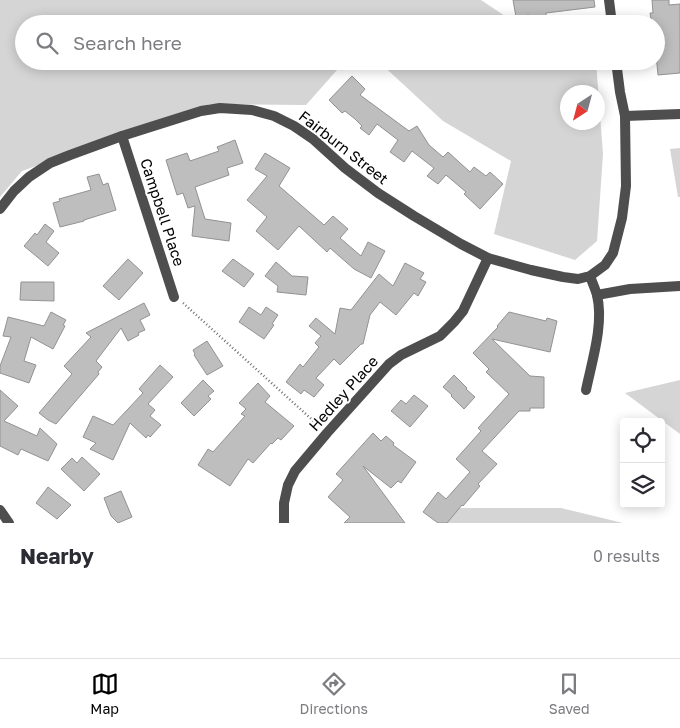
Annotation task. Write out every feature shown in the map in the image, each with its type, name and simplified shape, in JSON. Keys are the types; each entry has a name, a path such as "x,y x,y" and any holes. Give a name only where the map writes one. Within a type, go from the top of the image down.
{"street":[{"path":"609,0 611,15"},
{"path":"586,390 599,316 597,295 590,276 605,265 613,254 622,218 626,186 625,116 617,70"},
{"name":"Fairburn Street","path":"0,209 14,190 29,177 50,163 70,155 201,111 220,108 252,110 274,116 294,126 313,139 378,193 488,258 563,277 578,279 590,276"},
{"path":"625,116 680,114"},
{"name":"Campbell Place","path":"122,136 174,297"},
{"name":"Hedley Place","path":"284,523 284,503 288,485 295,471 389,364 401,355 440,336 454,322 463,311 488,258"},
{"path":"597,295 630,289 680,286"},
{"path":"0,510 9,523"}],"path":[{"path":"174,297 327,433"}],"shaded area":[{"path":"0,0 481,0 504,15 15,15 15,70 337,70 306,105 210,104 22,171 0,197"},
{"path":"388,70 597,70 598,85 560,85 560,130 601,130 603,154 597,241 575,260 494,234 511,161 443,121"},
{"path":"680,148 680,197 678,197 670,149"},
{"path":"680,380 680,434 665,423 665,418 659,418 625,393"},
{"path":"454,508 561,508 623,523 442,523"}],"building":[{"path":"513,0 594,0 595,7 546,13 546,15 516,15"},
{"path":"652,0 669,0 669,5 680,4 680,73 658,75 658,70 665,70 665,15 650,15 650,13 653,13"},
{"path":"352,76 365,89 360,95 409,131 417,126 429,145 443,157 448,152 470,172 474,167 486,176 490,172 503,184 480,209 464,194 466,192 446,175 438,184 427,176 434,168 412,151 404,162 390,152 398,140 377,124 369,135 360,128 362,126 355,119 345,111 342,113 329,100"},
{"path":"235,140 243,163 227,168 229,175 195,187 205,219 231,223 229,241 192,236 195,206 188,208 183,193 177,195 166,160 187,153 190,161 219,151 217,147"},
{"path":"265,153 290,168 279,186 324,225 333,216 348,229 340,238 361,256 368,242 385,251 371,278 354,269 330,248 327,252 299,226 278,250 256,231 267,217 247,200 267,176 255,169"},
{"path":"99,174 103,185 108,183 116,210 60,227 53,203 60,201 59,199 91,190 87,177"},
{"path":"45,224 54,231 46,242 59,253 48,266 24,246 35,233 37,235"},
{"path":"128,259 143,273 119,300 103,286"},
{"path":"233,259 254,274 244,287 222,271"},
{"path":"276,262 292,276 308,277 306,295 277,292 278,286 265,276"},
{"path":"405,263 424,273 420,279 426,282 418,296 414,293 396,315 380,302 370,315 363,344 340,365 334,359 316,378 324,385 314,397 304,390 301,394 286,382 300,364 303,367 319,347 315,343 321,336 309,326 316,318 335,334 340,308 351,310 379,274 393,286"},
{"path":"21,282 54,282 54,301 20,300"},
{"path":"144,303 150,315 140,320 145,330 128,341 121,328 96,361 102,367 98,372 99,374 56,424 39,413 72,374 64,366 91,337 86,333"},
{"path":"249,307 261,315 266,307 278,315 272,324 274,325 264,339 239,322"},
{"path":"51,312 66,320 63,325 65,326 53,349 31,337 24,361 36,365 29,383 0,373 0,366 11,337 3,336 8,317 44,326"},
{"path":"509,312 546,321 547,318 557,321 550,352 492,339 530,376 544,377 544,408 530,408 530,411 519,411 482,451 497,464 478,484 480,486 447,523 438,523 423,512 438,492 446,499 470,472 456,459 481,431 478,428 509,394 486,372 489,369 473,353 498,327"},
{"path":"207,341 223,366 207,375 194,355 193,350"},
{"path":"160,365 173,377 148,404 155,410 150,416 161,425 150,437 148,435 146,438 130,423 113,460 90,449 96,443 83,437 93,416 113,425 143,393 139,389"},
{"path":"454,375 475,397 464,409 443,387"},
{"path":"203,380 214,391 208,396 211,399 194,416 181,403"},
{"path":"258,383 270,396 265,402 294,426 281,440 278,438 271,443 253,463 248,459 230,486 198,465 208,449 213,452 245,416 241,414 246,409 239,403"},
{"path":"0,390 18,406 4,421 37,436 40,428 57,444 48,461 21,449 18,455 0,446"},
{"path":"414,395 428,406 410,427 391,411 401,400 406,404"},
{"path":"373,433 381,441 386,436 394,443 393,445 416,462 401,483 398,481 391,488 363,466 405,523 344,523 350,517 328,497 343,480 336,474"},
{"path":"82,457 100,474 84,491 61,469 72,458 77,463"},
{"path":"48,487 71,505 57,519 36,503"},
{"path":"121,491 132,517 118,523 111,516 104,498"}]}
